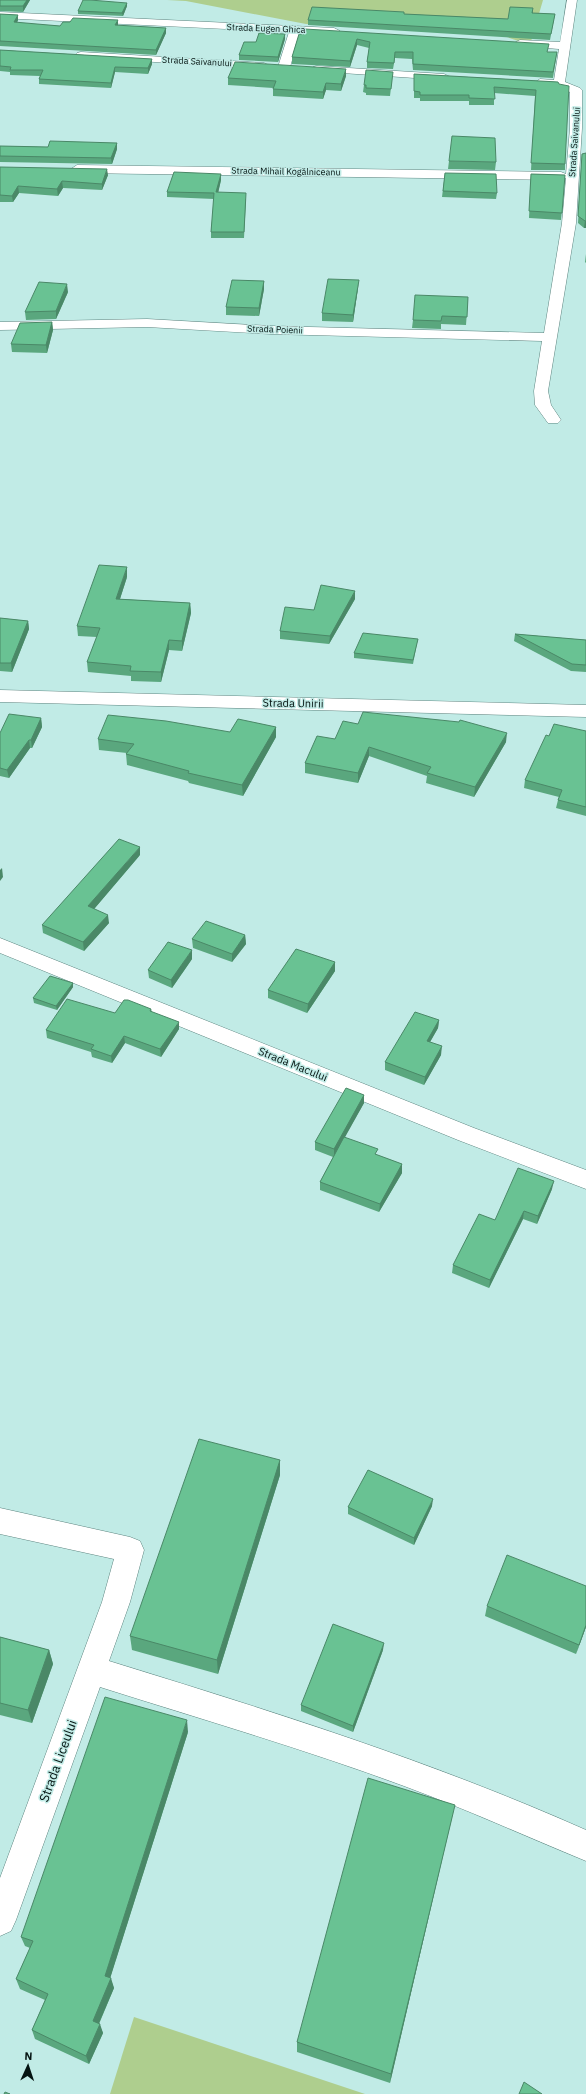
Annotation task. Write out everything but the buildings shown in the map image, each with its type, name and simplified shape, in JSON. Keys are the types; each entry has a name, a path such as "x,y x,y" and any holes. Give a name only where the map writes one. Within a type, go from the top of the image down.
{"street":[{"path":"559,84 572,0"},
{"name":"Strada Eugen Ghica","path":"0,15 344,32"},
{"path":"284,67 296,30"},
{"path":"509,42 565,46"},
{"name":"Strada Saivanului","path":"70,54 456,78"},
{"name":"Strada Saivanului","path":"527,82 559,84 576,90 576,128 571,176 569,223 540,391 543,405 553,420"},
{"name":"Strada Mihail Kogălniceanu","path":"65,169 155,169 571,176"},
{"name":"Strada Poienii","path":"0,326 146,323 271,330 549,337"},
{"name":"Strada Unirii","path":"0,696 586,711"},
{"name":"Strada Macului","path":"0,945 68,971 466,1134 586,1180"},
{"name":"Strada Liceului","path":"0,1521 130,1550 116,1602 0,1920"},
{"path":"92,1670 353,1752 529,1820 586,1846"}],"green space":[{"path":"167,0 543,0 530,45 501,35 306,24 186,1"},
{"path":"134,2017 365,2094 110,2094"}]}
